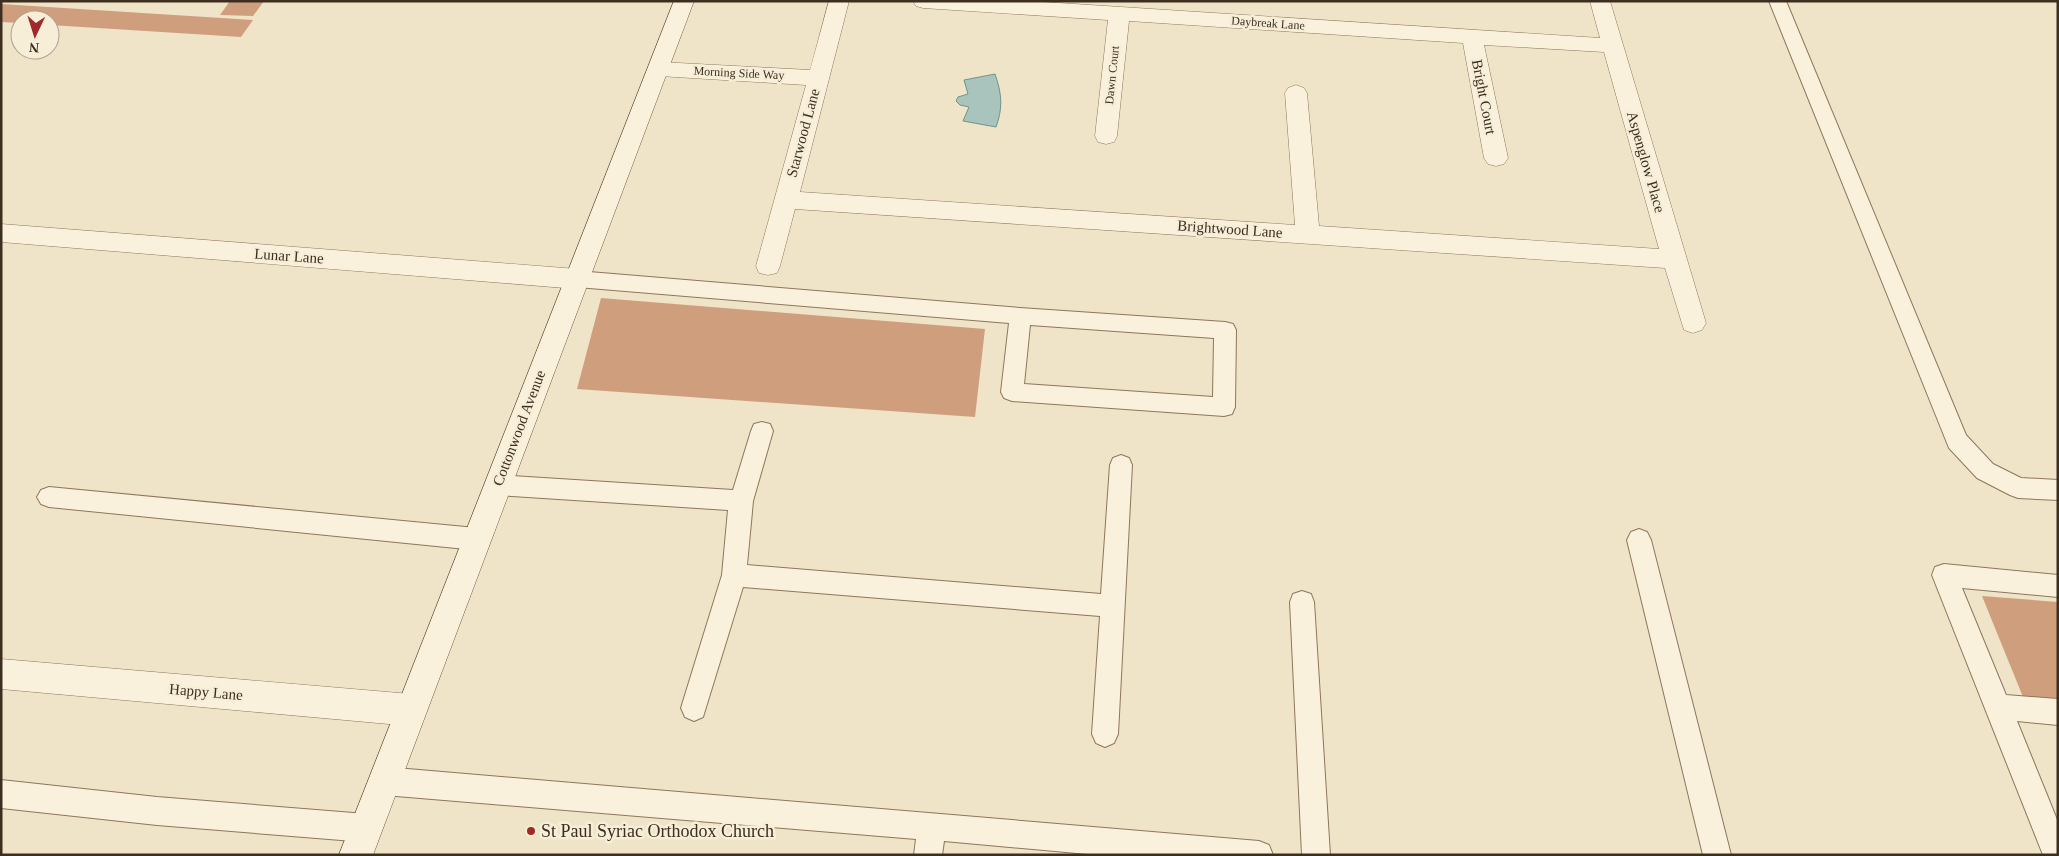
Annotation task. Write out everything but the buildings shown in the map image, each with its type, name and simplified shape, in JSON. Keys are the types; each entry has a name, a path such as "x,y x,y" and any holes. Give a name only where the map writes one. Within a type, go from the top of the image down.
{"street":[{"name":"Cottonwood Avenue","path":"356,855 684,1"},
{"name":"Starwood Lane","path":"768,266 839,1"},
{"name":"Daybreak Lane","path":"923,1 1613,46"},
{"name":"Aspenglow Place","path":"1600,1 1693,322"},
{"name":"Dawn Court","path":"1106,136 1119,14"},
{"name":"Bright Court","path":"1472,36 1496,158"},
{"name":"Morning Side Way","path":"659,69 818,78"},
{"path":"1296,93 1308,235"},
{"name":"Brightwood Lane","path":"786,200 1674,259"},
{"name":"Lunar Lane","path":"1,234 577,279"},
{"name":"Happy Lane","path":"1,674 411,710"}],"lane":[{"path":"1777,1 1957,441 1985,471 2018,488 2058,490"},
{"path":"577,279 1020,316 1225,330 1224,407 1012,392 1020,316"},
{"path":"694,708 734,576 741,500 762,430"},
{"path":"1104,734 1121,465"},
{"path":"497,485 741,500"},
{"path":"49,497 476,539"},
{"path":"1639,540 1717,855"},
{"path":"2056,855 1944,575 2058,586"},
{"path":"734,576 1112,606"},
{"path":"1302,602 1316,855"},
{"path":"1998,708 2058,712"},
{"path":"384,781 1259,855"},
{"path":"1,794 158,811 366,828"},
{"path":"928,855 932,826"}],"water":[{"path":"995,74 1001,101 996,127 963,121 969,107 960,105 956,101 958,97 968,94 964,80"}],"place":[{"name":"St Paul Syriac Orthodox Church","path":"531,831"}]}
